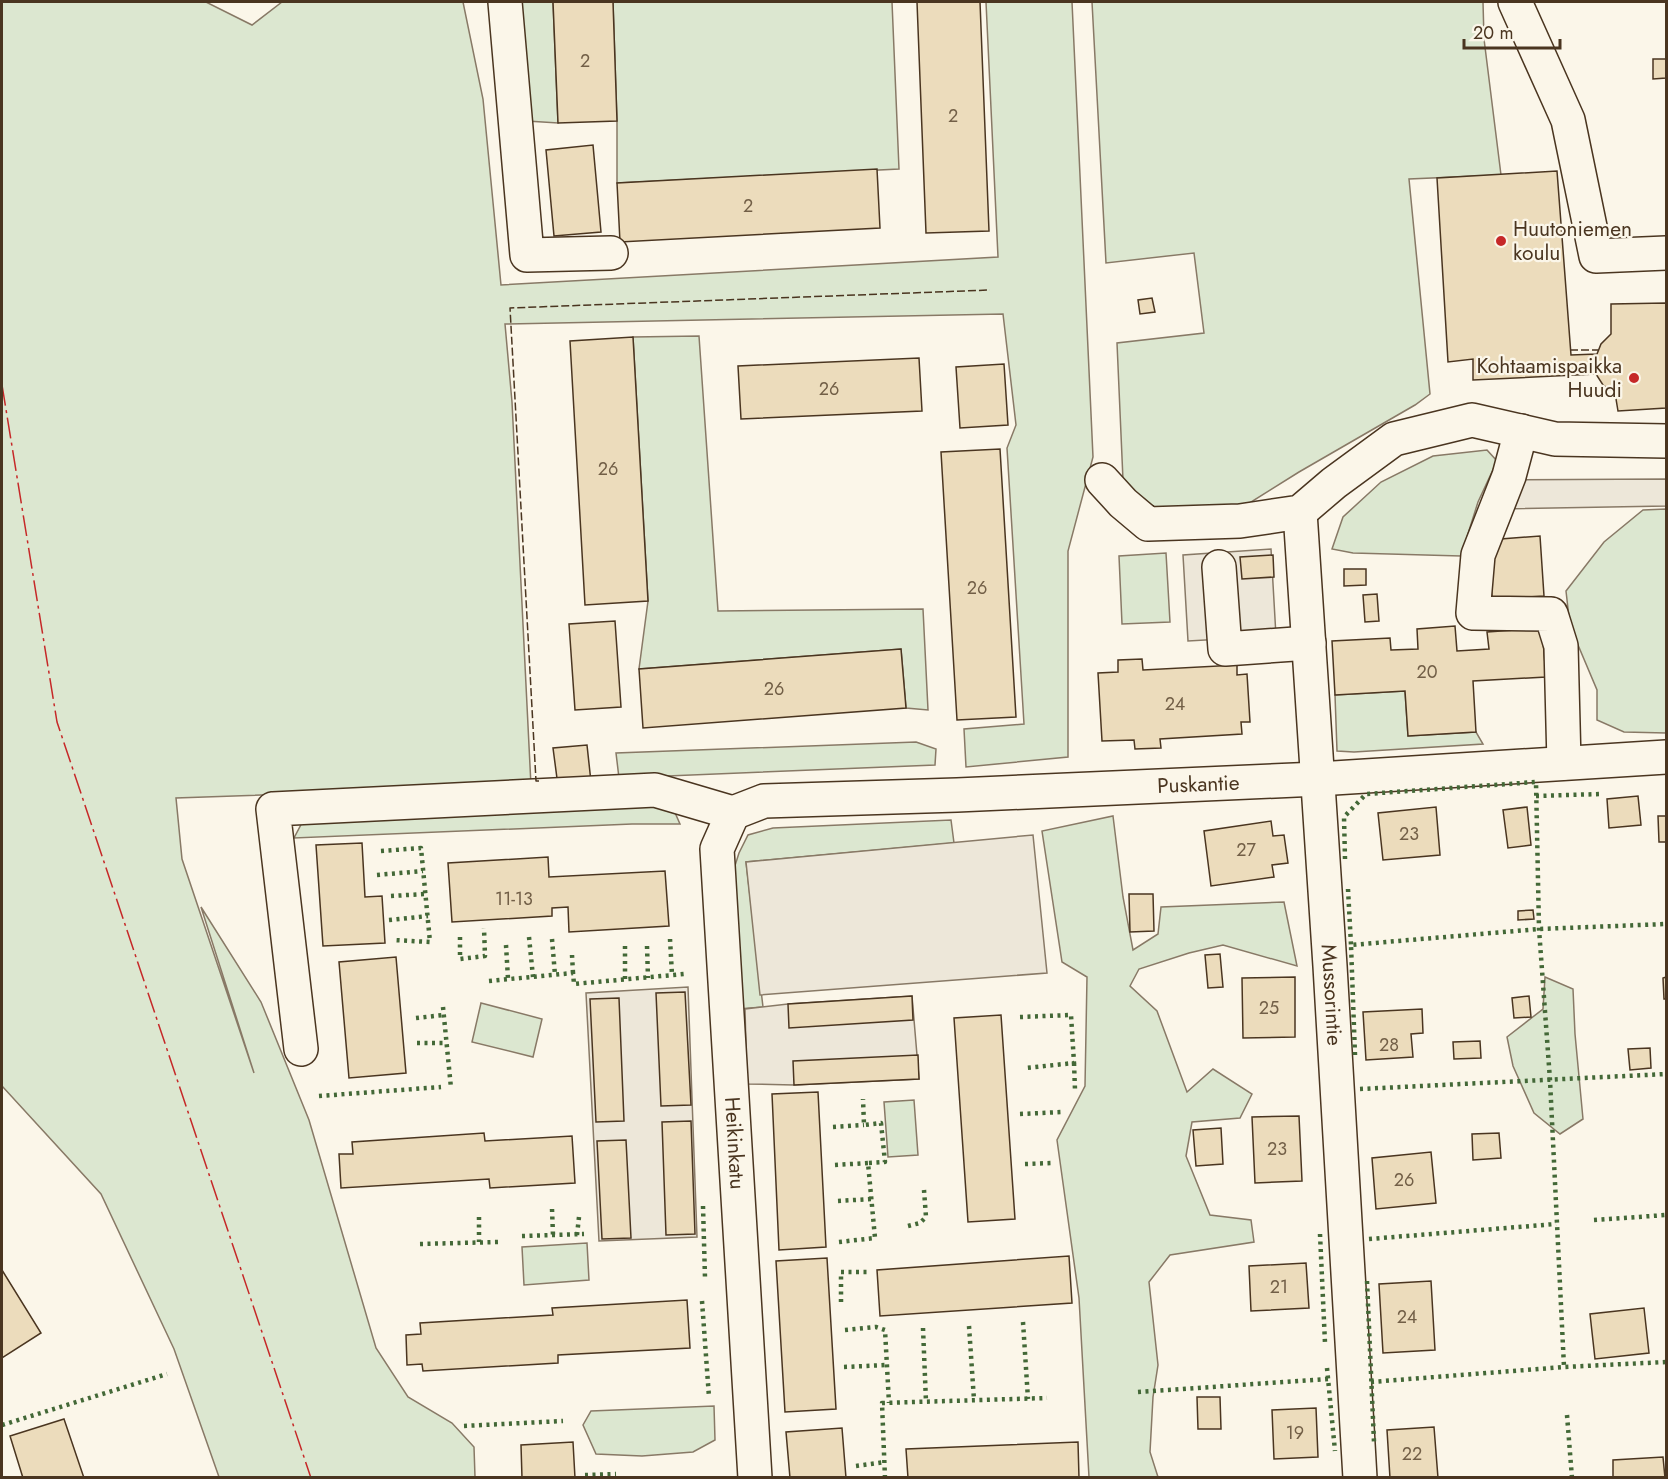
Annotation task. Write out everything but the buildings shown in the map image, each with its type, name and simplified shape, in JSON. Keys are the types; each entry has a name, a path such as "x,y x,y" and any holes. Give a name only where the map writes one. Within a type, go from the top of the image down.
{"street":[{"path":"505,2 527,255 611,253"},
{"path":"1515,2 1568,120 1596,256 1666,253"},
{"path":"1102,480 1123,503 1148,524 1240,521 1300,512 1334,483 1394,439 1472,420 1555,439 1666,441"},
{"path":"1521,431 1509,476 1478,555 1473,613 1551,614 1561,646 1564,763"},
{"name":"Mussorintie","path":"1300,512 1360,1478"},
{"path":"1220,567 1225,650 1309,644"},
{"name":"Puskantie","path":"734,813 764,801 1318,779 1666,757"},
{"path":"301,1049 273,809 655,790 734,813"},
{"name":"Heikinkatu","path":"734,813 717,849 755,1478"}],"green space":[{"path":"2,2 206,2 252,25 282,2 463,2 483,99 501,285 998,257 986,2 1072,2 1093,457 1068,551 1068,757 966,767 964,729 1024,724 1007,448 1016,425 1003,314 505,324 512,402 531,786 176,798 182,859 254,1073 201,907 261,1002 309,1120 376,1348 408,1397 452,1423 474,1447 475,1477 219,1477 174,1349 101,1194 2,1086"},
{"path":"518,2 553,2 558,123 527,121"},
{"path":"613,2 892,2 899,169 617,183"},
{"path":"1092,2 1483,2 1484,39 1501,175 1409,179 1430,394 1240,509 1149,508 1123,480 1117,343 1204,333 1194,253 1106,263"},
{"path":"699,336 718,611 923,609 928,710 906,708 901,649 639,669 648,601 633,337"},
{"path":"1487,450 1497,461 1478,502 1461,556 1353,553 1332,549 1343,517 1381,482 1433,456"},
{"path":"1666,509 1666,733 1624,732 1597,720 1597,690 1570,626 1566,591 1604,542 1643,510"},
{"path":"1166,553 1170,622 1122,624 1119,556"},
{"path":"1405,691 1408,736 1476,732 1483,744 1354,752 1337,751 1335,695"},
{"path":"916,742 936,749 935,765 619,778 616,753"},
{"path":"672,806 680,824 294,838 304,819"},
{"path":"1113,816 1123,897 1133,950 1158,934 1161,907 1284,902 1297,966 1223,945 1139,969 1130,986 1157,1011 1187,1092 1213,1069 1252,1094 1240,1118 1192,1122 1186,1156 1210,1215 1251,1220 1254,1242 1170,1255 1149,1282 1158,1365 1153,1397 1150,1452 1158,1477 1089,1477 1079,1298 1057,1140 1085,1086 1087,977 1062,962 1042,831"},
{"path":"951,820 954,843 746,862 763,1007 738,1009 731,878 748,835 773,828"},
{"path":"1545,977 1573,989 1583,1119 1560,1134 1534,1113 1513,1066 1507,1037 1543,1009"},
{"path":"481,1003 542,1019 533,1057 472,1042"},
{"path":"914,1100 918,1155 888,1157 884,1102"},
{"path":"587,1243 589,1280 524,1285 522,1247"},
{"path":"714,1406 715,1440 693,1452 642,1456 596,1454 583,1425 591,1411"}],"shaded area":[{"path":"1666,479 1666,506 1498,509 1497,480"},
{"path":"1271,549 1276,636 1188,641 1183,555"},
{"path":"1033,835 1047,973 760,995 746,862"},
{"path":"688,987 697,1237 599,1241 586,993"},
{"path":"912,996 919,1079 794,1085 747,1084 745,1009"}],"hedge":[{"path":"1345,859 1344,817 1366,794 1536,782 1539,929 1550,1080 1564,1367"},
{"path":"1536,796 1601,794"},
{"path":"381,851 421,848 430,942 394,940"},
{"path":"377,875 423,871"},
{"path":"1348,889 1351,945"},
{"path":"391,896 425,894"},
{"path":"389,920 428,916"},
{"path":"1355,1055 1351,945 1539,929 1666,924"},
{"path":"460,937 460,959 485,956 484,928"},
{"path":"529,937 533,977"},
{"path":"552,939 555,975"},
{"path":"670,939 672,975"},
{"path":"506,945 508,979"},
{"path":"625,946 625,980"},
{"path":"647,946 648,978"},
{"path":"572,955 573,973"},
{"path":"489,981 573,973 574,984 684,974"},
{"path":"443,1007 451,1088"},
{"path":"416,1018 444,1015"},
{"path":"1020,1017 1071,1015 1074,1063 1025,1068"},
{"path":"417,1043 446,1043"},
{"path":"1074,1063 1075,1090"},
{"path":"1360,1089 1666,1074"},
{"path":"319,1096 441,1087"},
{"path":"839,1242 875,1238 868,1163 885,1162 881,1123 864,1125 863,1099"},
{"path":"1020,1114 1062,1112"},
{"path":"833,1127 864,1125"},
{"path":"835,1165 868,1163"},
{"path":"1025,1164 1053,1163"},
{"path":"908,1226 920,1223 926,1217 924,1190"},
{"path":"838,1201 871,1199"},
{"path":"703,1206 705,1278"},
{"path":"552,1209 553,1235"},
{"path":"1594,1220 1666,1215"},
{"path":"479,1217 479,1242"},
{"path":"577,1235 579,1217"},
{"path":"1369,1239 1556,1224"},
{"path":"522,1236 584,1234"},
{"path":"1320,1234 1325,1343"},
{"path":"420,1244 499,1242"},
{"path":"841,1302 841,1272 870,1272"},
{"path":"1367,1281 1374,1442"},
{"path":"702,1301 709,1397"},
{"path":"1023,1322 1028,1399"},
{"path":"969,1326 974,1400"},
{"path":"845,1330 876,1327 885,1330 889,1403"},
{"path":"923,1328 926,1402"},
{"path":"1371,1382 1564,1367 1666,1362"},
{"path":"844,1367 887,1365"},
{"path":"1327,1368 1335,1451"},
{"path":"2,1425 167,1374"},
{"path":"1138,1392 1328,1379"},
{"path":"885,1478 882,1403 1047,1398"},
{"path":"1567,1415 1572,1478"},
{"path":"464,1426 563,1421"},
{"path":"856,1466 885,1462"},
{"path":"585,1475 616,1474"}],"fence":[{"path":"539,781 536,781 510,308 990,290"},
{"path":"1570,350 1598,350"}],"power":[{"path":"2,385 57,722 311,1478"}],"place":[{"name":"Huutoniemen koulu","path":"1501,241"},
{"name":"Kohtaamispaikka Huudi","path":"1634,378"}]}
